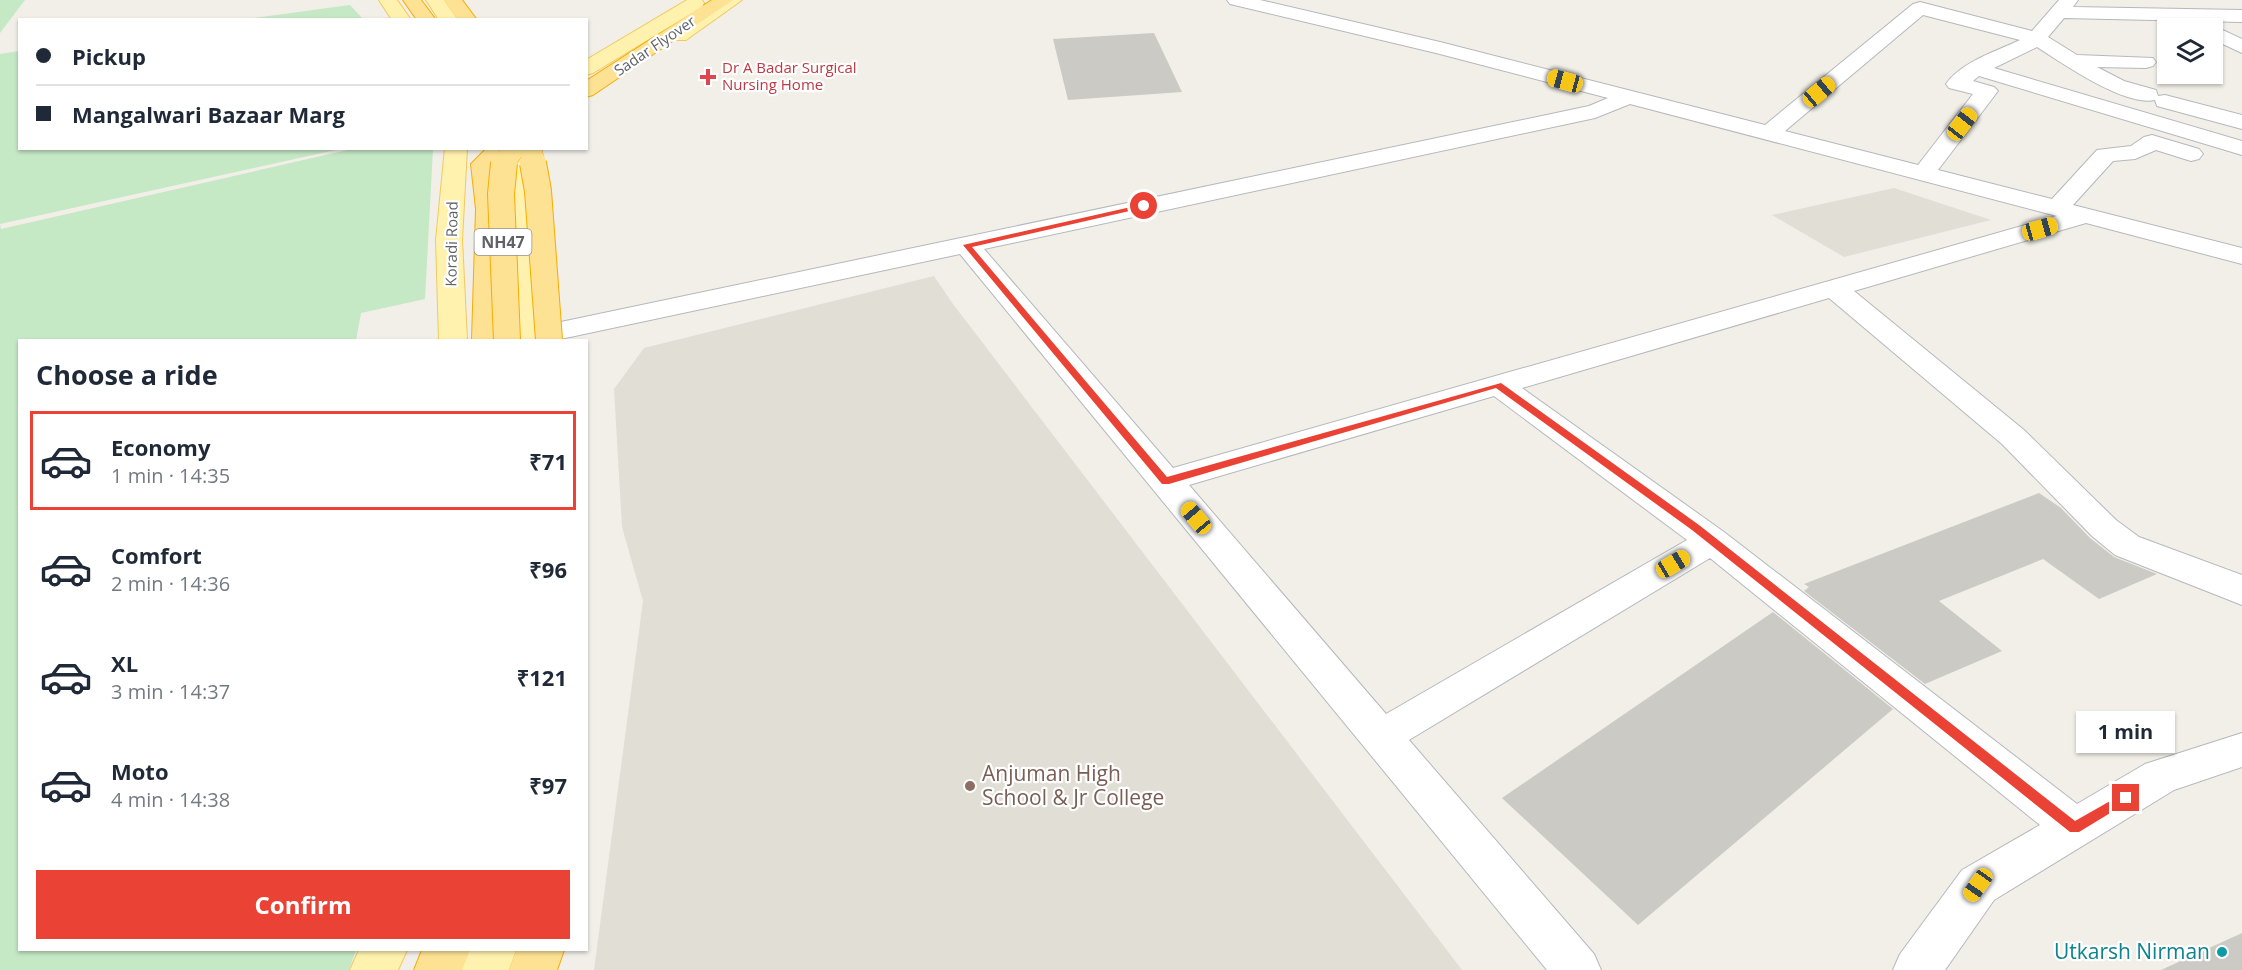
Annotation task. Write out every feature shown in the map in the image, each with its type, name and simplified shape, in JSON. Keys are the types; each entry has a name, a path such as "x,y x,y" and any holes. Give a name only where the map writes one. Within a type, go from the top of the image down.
{"highway":[{"path":"412,0 426,18"},
{"path":"453,0 466,18"},
{"name":"Sadar Flyover","path":"590,89 715,0"},
{"name":"Sadar Flyover","path":"590,89 724,0"},
{"path":"528,339 538,191 531,150"},
{"path":"486,339 488,209 492,152"},
{"path":"438,970 446,951"},
{"path":"462,970 470,951"},
{"path":"533,970 540,951"}],"main road":[{"path":"388,0 401,18"},
{"path":"435,0 448,18"},
{"path":"588,68 700,0"},
{"path":"590,89 733,0"},
{"name":"Koradi Road","path":"453,339 449,240 456,150"},
{"path":"513,150 528,339"},
{"path":"454,175 492,152"},
{"path":"374,970 383,951"},
{"path":"485,970 492,951"}],"street":[{"path":"1236,0 1440,48 2242,256"},
{"path":"1898,3 1925,4 2037,38 2072,61 2117,85 2242,122"},
{"path":"1768,134 1925,4"},
{"path":"1924,173 1987,92 1956,84 1977,69 2037,38 2064,6 2183,15 2242,16"},
{"path":"2183,15 2189,18"},
{"path":"2223,37 2242,47"},
{"path":"2072,61 2146,62"},
{"path":"1977,69 2242,148"},
{"path":"533,339 1189,196 1595,111 1628,97"},
{"path":"2200,111 2242,104"},
{"path":"2057,208 2105,155 2135,154 2152,142 2242,169"},
{"path":"1165,481 2086,215"},
{"path":"967,245 1577,970"},
{"path":"1834,288 2013,437 2104,528 2127,546 2211,577 2242,592"},
{"path":"1498,385 1712,541 2074,828"},
{"path":"1381,737 1712,541"},
{"path":"1917,970 1978,885 2160,777 2242,750"}],"shaded area":[{"path":"1894,188 1991,220 1844,257 1772,215"},
{"name":"Anjuman High School & Jr College","path":"934,276 953,304 1462,970 594,970 643,601 622,527 614,389 644,348"}],"green space":[{"path":"0,0 25,0 0,33"},
{"path":"350,5 362,18 253,18"},
{"path":"18,51 18,150 335,150 0,224 0,54"},
{"path":"348,150 433,150 425,299 361,313 356,339 18,339 18,951 356,951 349,970 0,970 0,224 1,229"}],"building":[{"path":"1154,33 1182,92 1068,100 1053,39"},
{"path":"2039,493 2061,508 2090,538 2114,557 2157,574 2099,599 2043,559 1939,601 2002,651 1925,684 1804,591 1809,587 1804,584"},
{"path":"1773,612 1893,709 1638,925 1502,798"},
{"name":"Utkarsh Nirman","path":"2242,933 2242,970 2161,970"}],"place":[{"name":"Dr A Badar Surgical Nursing Home","path":"708,77"},
{"name":"Anjuman High School & Jr College","path":"970,786"},
{"name":"Utkarsh Nirman","path":"2222,952"}],"route":[{"path":"1144,206 967,245 1165,481 1498,385 1695,528 2074,828 2126,798"}]}
